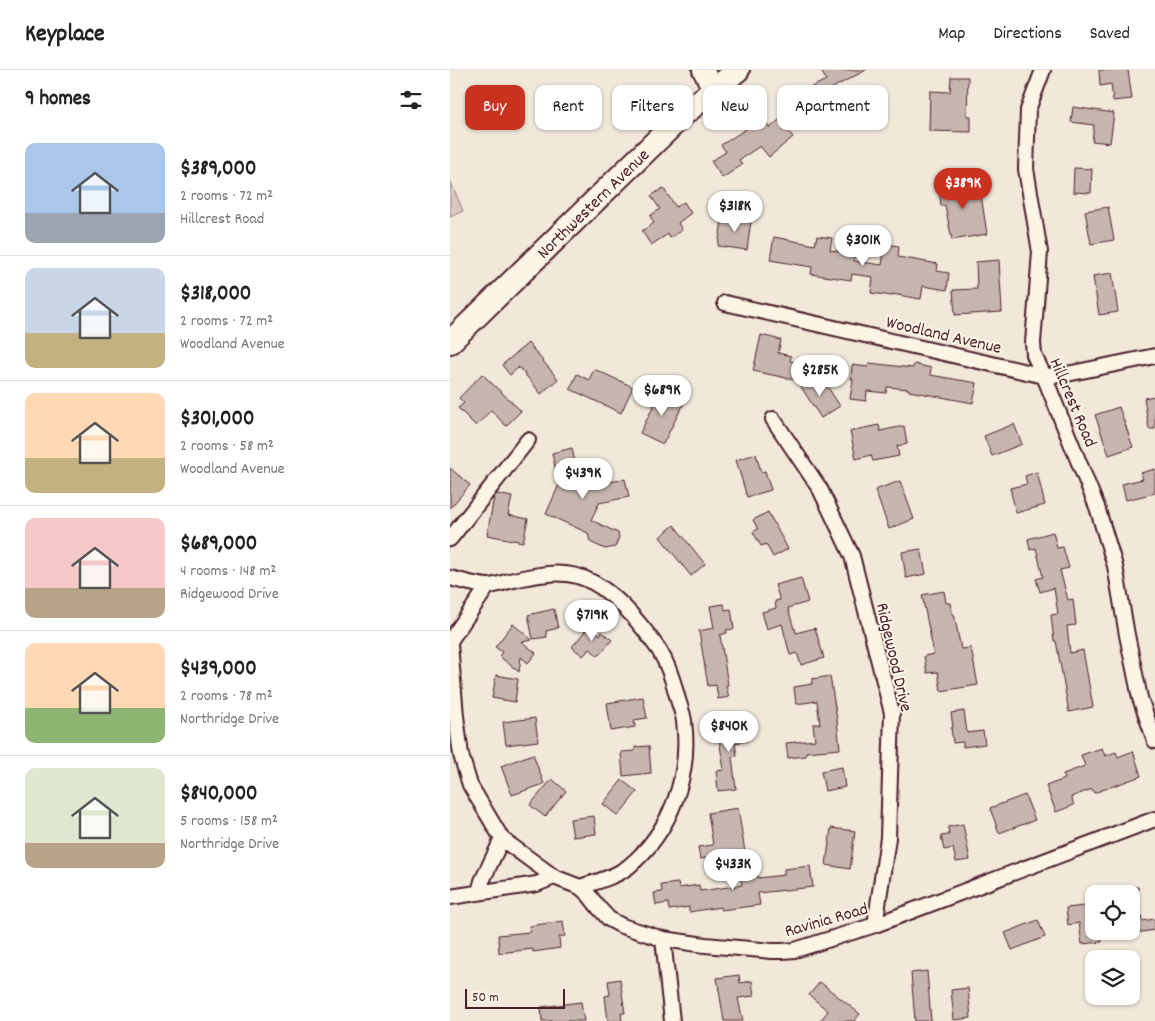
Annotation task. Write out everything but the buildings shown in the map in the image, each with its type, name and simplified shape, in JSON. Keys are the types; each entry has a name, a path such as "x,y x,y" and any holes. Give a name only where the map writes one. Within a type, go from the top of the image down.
{"main road":[{"name":"Northwestern Avenue","path":"450,342 684,114 708,80 738,70"}],"street":[{"name":"Hillcrest Road","path":"1043,70 1028,110 1026,169 1040,252 1033,343 1034,355 1097,507 1112,557 1140,698 1155,741"},
{"name":"Woodland Avenue","path":"725,304 1044,376 1062,375 1155,356"},
{"name":"Ridgewood Drive","path":"773,419 820,489 852,556 892,713 888,838 875,926"},
{"path":"450,539 528,440"},
{"path":"450,578 488,586 539,575 565,573 593,582 616,597 636,619 659,650 671,673 684,720 686,747 682,780 671,813 657,836 627,868 607,878 580,887"},
{"path":"479,892 482,881 502,839 470,785 461,755 450,642 488,586"},
{"name":"Ravinia Road","path":"502,839 554,877 580,887 609,919 622,926 663,939 782,951 795,950 875,926 1155,819"},
{"path":"450,897 537,884 554,877"},
{"path":"663,939 672,1021"}],"shaded area":[{"path":"450,180 463,211 450,217"}]}
